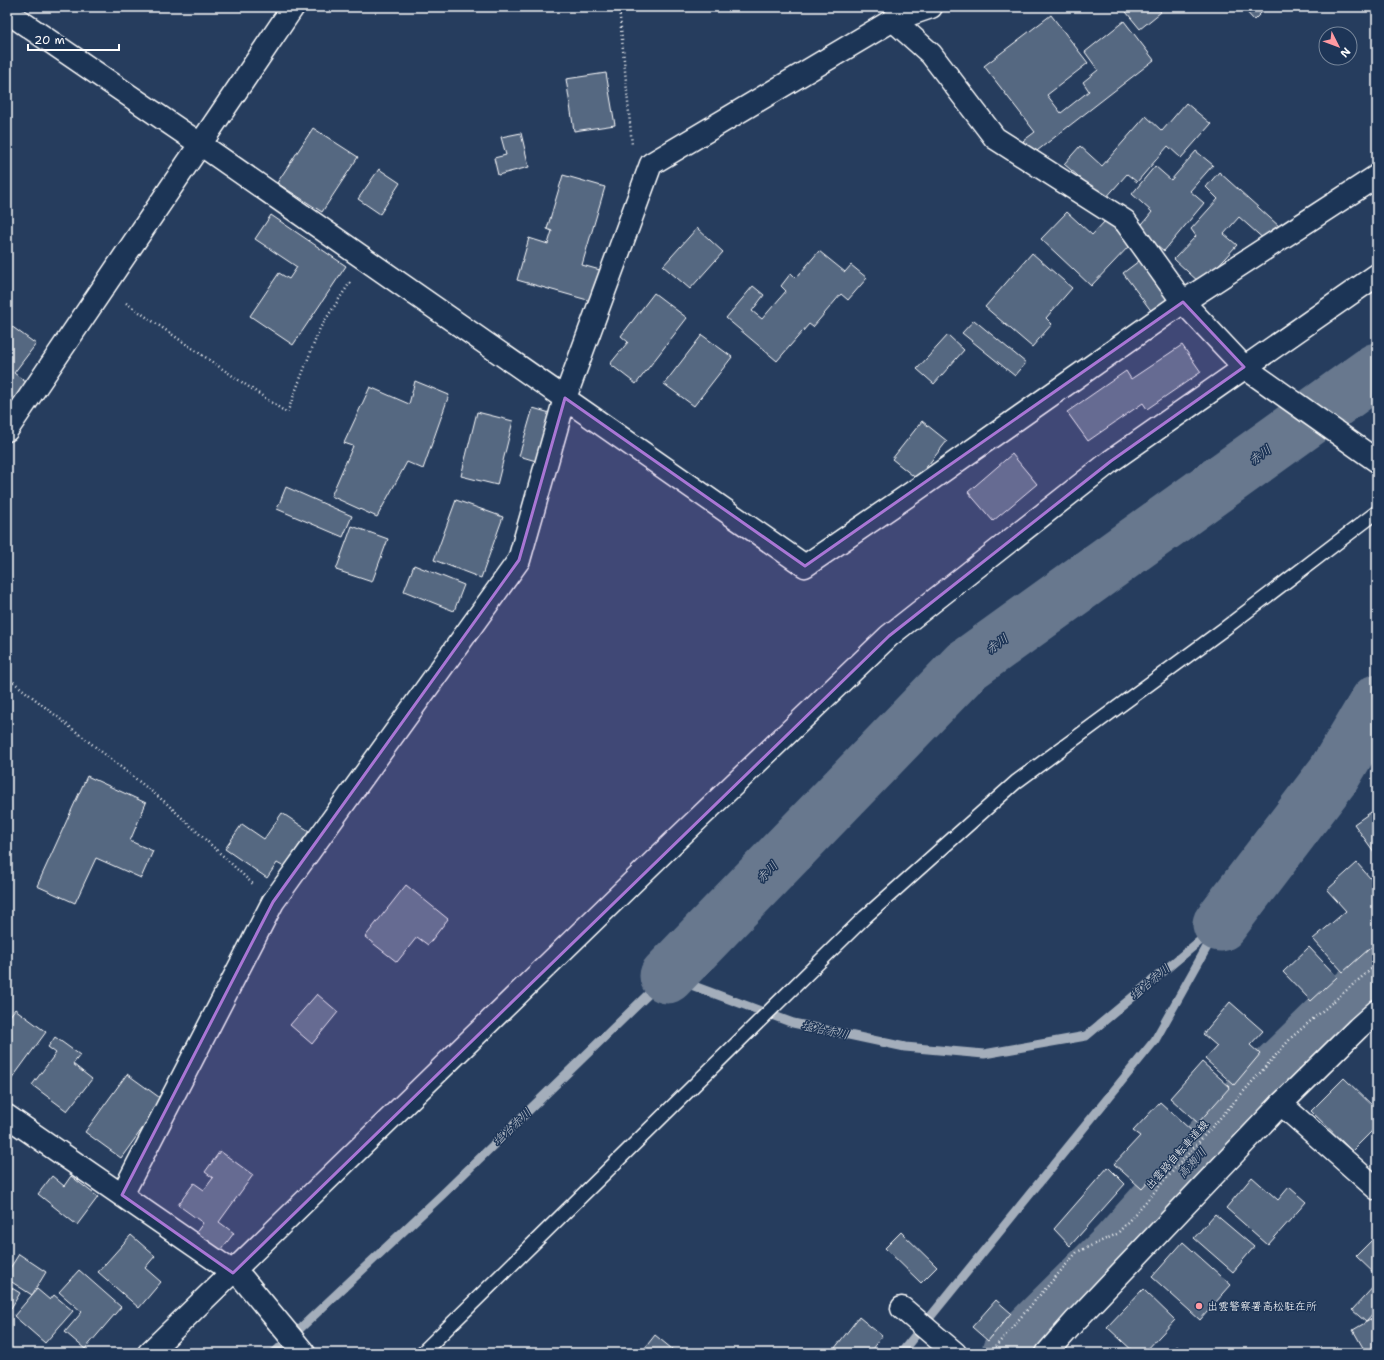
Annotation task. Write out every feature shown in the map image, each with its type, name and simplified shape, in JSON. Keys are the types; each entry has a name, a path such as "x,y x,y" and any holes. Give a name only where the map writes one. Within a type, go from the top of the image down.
{"street":[{"path":"7,430 293,7"},
{"path":"122,1195 272,902 519,560 565,398 651,164 893,20 932,7"},
{"path":"7,12 366,259 805,566 916,490 1183,302 1377,176"},
{"path":"893,20 931,54 995,138 1125,221 1183,302 1244,367 1377,461"},
{"path":"149,1353 233,1273 674,842 889,636 1111,461 1377,275"},
{"path":"1047,1353 1076,1320 1281,1104 1377,1011"},
{"path":"1281,1104 1377,1189"},
{"path":"7,1116 243,1280 304,1353"},
{"path":"902,1308 955,1353"}],"lane":[{"path":"422,1353 865,917 1016,782 1224,629 1377,512"}],"path":[{"path":"620,7 633,151 651,164"},
{"path":"103,287 286,413 320,328 366,259"},
{"path":"7,677 165,802 272,902"},
{"name":"出雲路自転車道線","path":"990,1353 1077,1252 1117,1234 1292,1037 1377,964"}],"highlighted area":[{"path":"1183,302 1244,367 1111,461 889,636 233,1273 122,1195 273,902 519,560 565,398 805,566"}],"building":[{"path":"1122,7 1156,7 1161,12 1140,29"},
{"path":"1242,7 1267,7 1254,20"},
{"path":"1051,15 1088,63 1047,95 1061,113 1089,91 1083,82 1098,70 1085,52 1124,21 1154,60 1033,154 1023,141 1035,132 984,66"},
{"path":"606,73 615,125 574,131 566,79"},
{"path":"1186,103 1211,124 1181,158 1168,146 1137,182 1127,174 1105,199 1064,164 1080,146 1102,166 1146,116 1162,131"},
{"path":"313,128 358,157 322,212 277,183"},
{"path":"521,133 529,167 498,175 494,158 506,155 501,137"},
{"path":"1196,151 1213,165 1190,191 1204,203 1164,251 1138,229 1152,212 1132,194 1155,166 1171,180"},
{"path":"379,169 400,183 380,214 358,199"},
{"path":"1219,172 1280,227 1267,242 1239,217 1224,234 1237,245 1201,284 1174,259 1196,236 1191,229 1218,199 1206,187"},
{"path":"563,175 605,187 582,265 600,270 591,301 517,280 529,238 548,244 552,231 547,229"},
{"path":"1067,212 1092,235 1106,220 1131,244 1091,286 1041,239"},
{"path":"271,215 346,266 293,345 250,316 279,273 289,279 297,267 255,239"},
{"path":"697,228 723,252 690,289 663,266"},
{"path":"819,251 845,272 851,265 867,278 848,300 841,294 813,327 809,324 777,361 726,318 753,286 764,295 752,311 762,319 786,291 781,286 791,273 796,278"},
{"path":"1032,253 1072,288 1046,318 1052,324 1032,347 985,307"},
{"path":"1143,258 1175,300 1155,316 1123,273"},
{"path":"654,293 687,318 636,384 610,364 628,342 621,336"},
{"path":"974,320 1026,363 1015,376 962,333"},
{"path":"7,323 36,344 14,373 27,383 10,407 7,405"},
{"path":"702,335 732,357 694,406 664,384"},
{"path":"948,335 964,350 934,384 917,369"},
{"path":"1182,345 1201,372 1147,409 1143,403 1088,441 1067,412 1126,371 1131,379"},
{"path":"415,381 449,395 423,469 407,462 377,517 331,496 353,446 344,443 370,387 409,404"},
{"path":"533,408 550,413 536,461 519,456"},
{"path":"477,412 513,421 497,485 461,476"},
{"path":"922,421 947,441 917,479 892,459"},
{"path":"1012,454 1037,484 993,521 968,492"},
{"path":"286,487 352,516 343,537 277,509"},
{"path":"456,500 503,517 481,578 434,560"},
{"path":"352,526 388,539 372,582 336,570"},
{"path":"414,565 464,585 454,611 404,591"},
{"path":"87,776 146,803 130,841 153,851 141,878 96,858 75,903 37,886"},
{"path":"1377,808 1377,856 1354,824"},
{"path":"282,813 309,831 284,867 277,863 267,878 225,849 242,824 264,839"},
{"path":"1357,863 1377,886 1377,942 1343,972 1313,939 1346,911 1327,890"},
{"path":"406,885 448,919 428,945 417,937 397,962 365,937"},
{"path":"1309,947 1337,977 1311,1001 1283,972"},
{"path":"317,994 338,1012 312,1044 290,1025"},
{"path":"1230,1002 1263,1031 1250,1045 1260,1054 1234,1085 1205,1059 1217,1046 1203,1034"},
{"path":"15,1009 46,1032 8,1084 7,1020"},
{"path":"55,1037 80,1055 73,1064 92,1079 67,1111 32,1085 56,1053 48,1047"},
{"path":"1202,1062 1230,1087 1198,1123 1170,1098"},
{"path":"127,1074 163,1100 121,1158 85,1132"},
{"path":"1344,1078 1377,1110 1377,1126 1352,1151 1311,1111"},
{"path":"1160,1102 1193,1132 1142,1189 1114,1164 1140,1136 1133,1131"},
{"path":"220,1151 253,1175 219,1222 234,1233 217,1255 193,1237 203,1223 178,1205 194,1183 204,1190 213,1178 205,1172"},
{"path":"1108,1167 1125,1184 1070,1246 1054,1229"},
{"path":"52,1176 64,1186 71,1176 98,1197 77,1225 38,1194"},
{"path":"1252,1177 1278,1200 1289,1187 1306,1202 1268,1245 1226,1208"},
{"path":"1215,1214 1254,1247 1233,1272 1194,1238"},
{"path":"901,1232 937,1267 921,1283 885,1248"},
{"path":"131,1235 155,1256 145,1268 161,1282 139,1308 98,1272"},
{"path":"1377,1235 1377,1276 1356,1256"},
{"path":"1183,1242 1231,1285 1200,1320 1152,1277"},
{"path":"19,1254 46,1272 32,1295 7,1279 7,1273"},
{"path":"79,1270 121,1307 85,1349 65,1332 82,1312 59,1292"},
{"path":"1377,1283 1377,1310 1366,1322 1352,1310"},
{"path":"7,1285 20,1293 7,1315"},
{"path":"37,1289 50,1300 54,1295 73,1311 45,1343 14,1316"},
{"path":"1143,1289 1175,1320 1144,1353 1135,1353 1107,1327"},
{"path":"996,1300 1011,1313 988,1341 972,1327"},
{"path":"859,1317 882,1336 869,1353 831,1353"},
{"path":"1375,1317 1377,1320 1377,1353 1366,1353 1353,1330"},
{"path":"655,1335 677,1353 641,1353"},
{"path":"1177,1346 1185,1353 1171,1353"}],"waterway":[{"name":"赤川","path":"667,976 966,666 1377,370"},
{"name":"塩冶赤川","path":"1220,924 1334,774 1377,702"},
{"name":"塩冶赤川","path":"274,1353 444,1193 667,976 793,1023 905,1047 984,1054 1086,1036 1220,924"},
{"path":"901,1353 1155,1040 1217,929"},
{"name":"高瀬川","path":"1009,1353 1117,1246 1261,1085 1348,1000 1377,975"}],"place":[{"name":"出雲警察署高松駐在所","path":"1199,1306"}]}
